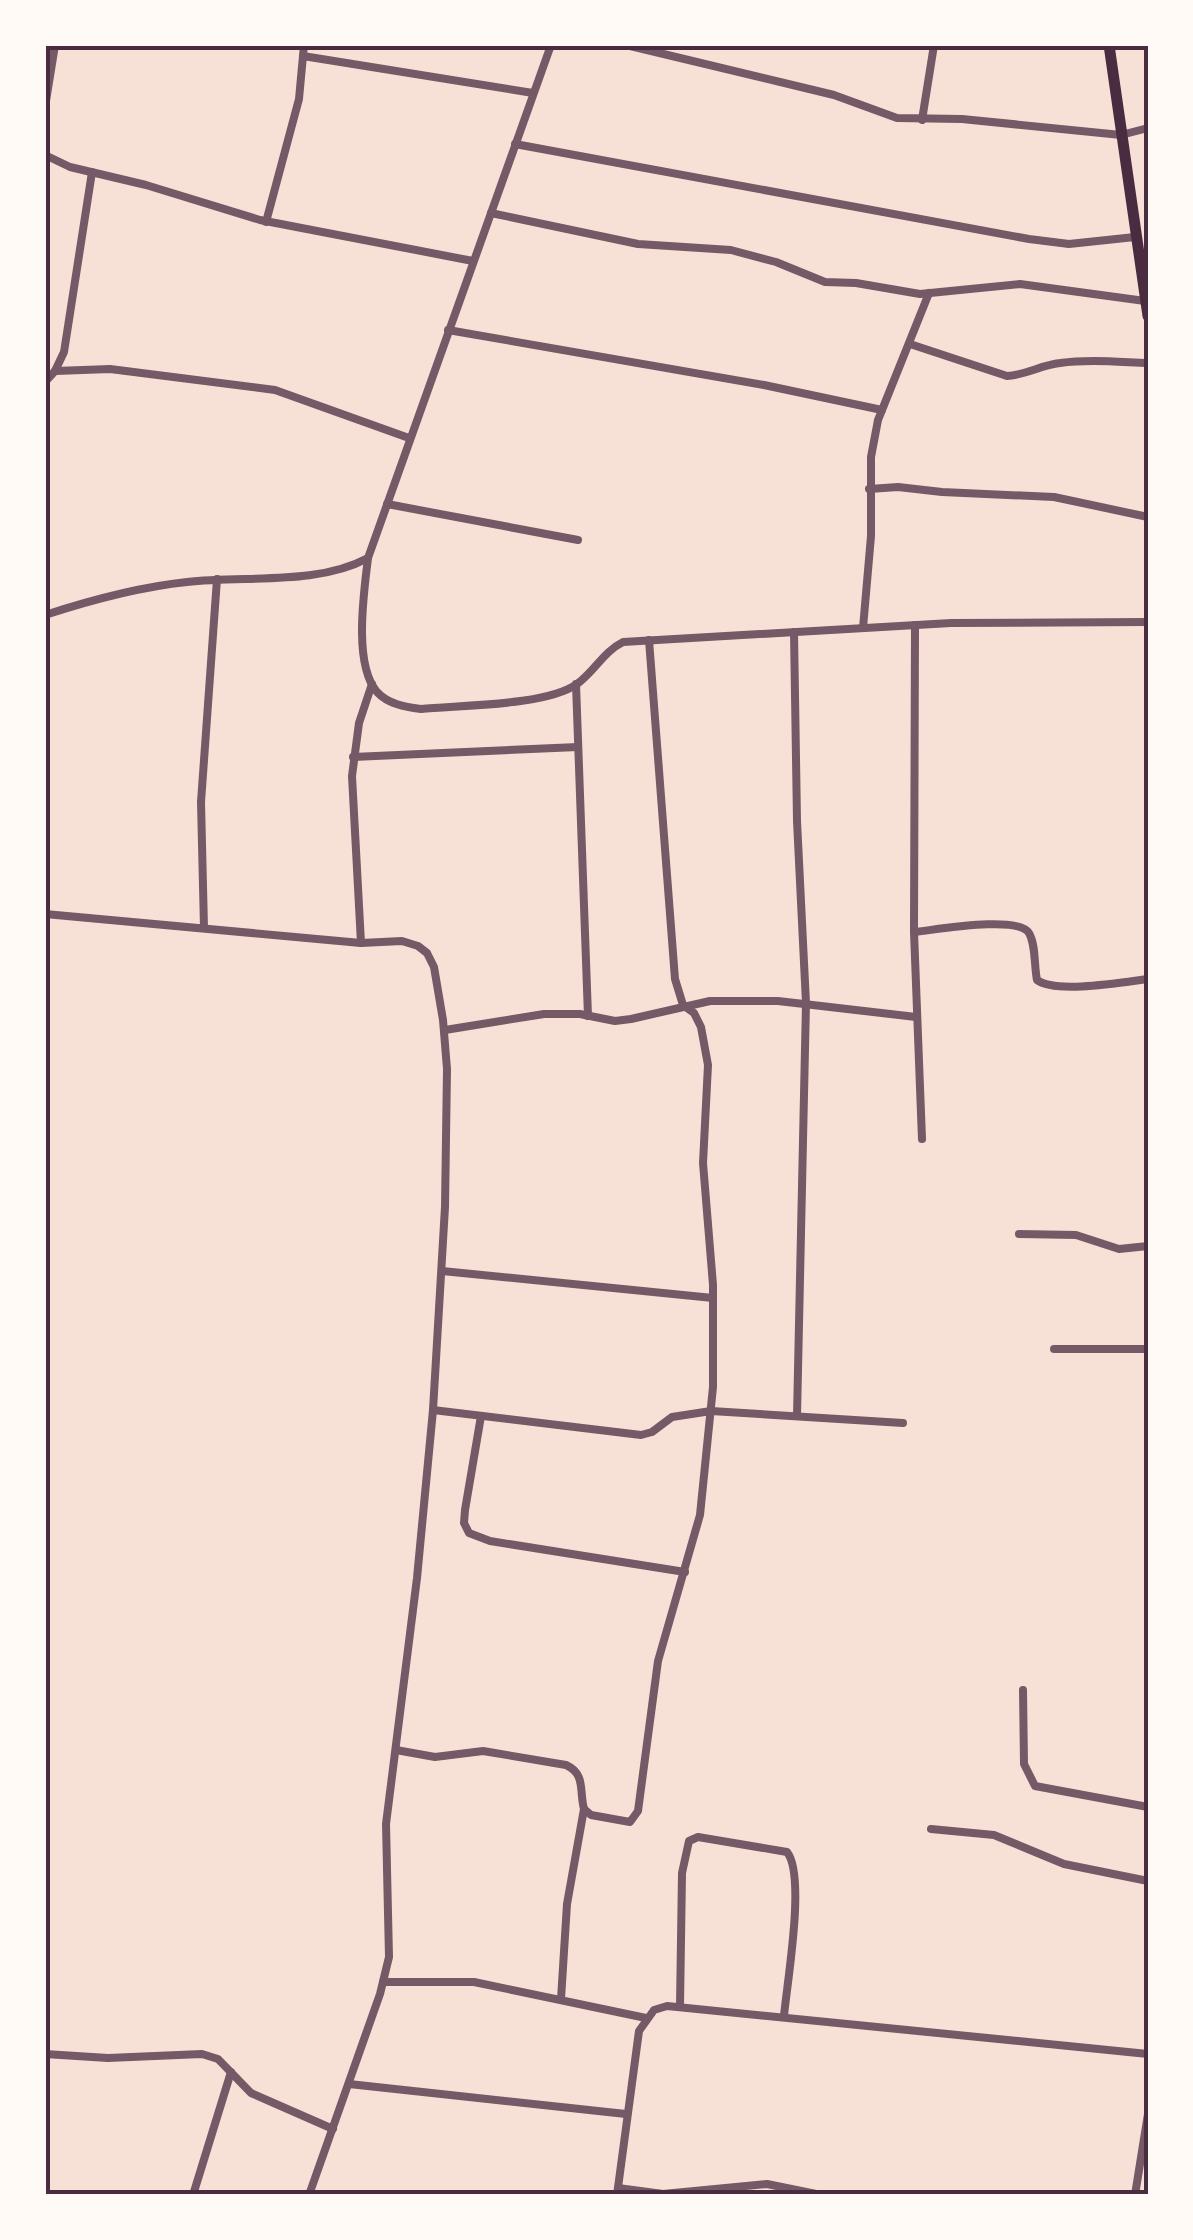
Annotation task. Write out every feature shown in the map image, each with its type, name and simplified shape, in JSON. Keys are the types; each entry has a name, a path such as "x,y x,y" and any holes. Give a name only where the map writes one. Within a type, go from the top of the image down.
{"main road":[{"path":"1109,45 1148,316"}],"street":[{"path":"45,107 54,45"},
{"path":"266,222 295,119 304,45"},
{"path":"551,45 368,558 362,620 367,669 372,684 386,700 421,709 555,694 576,684 606,650 623,642 915,625 1148,622"},
{"path":"626,45 834,95 898,118 962,119 1121,135 1148,128"},
{"path":"922,120 934,45"},
{"path":"303,56 534,93"},
{"path":"516,144 1029,239 1069,244 1140,241"},
{"path":"45,155 70,167 266,222 473,262"},
{"path":"45,382 64,352 92,172"},
{"path":"490,213 638,244 731,250 776,262 825,282 856,282 929,293 1020,284 1145,301"},
{"path":"863,628 870,546 871,457 882,410 929,293"},
{"path":"448,330 764,385 882,410"},
{"path":"910,344 1007,376 1081,360 1148,363"},
{"path":"55,371 110,369 262,388 300,397 409,438"},
{"path":"870,489 898,487 1054,497 1148,517"},
{"path":"386,504 578,540"},
{"path":"45,615 135,590 217,579 330,572 368,558"},
{"path":"204,928 201,802 217,579"},
{"path":"915,625 914,932 922,1139"},
{"path":"794,632 797,839 806,1003 797,1416"},
{"path":"584,1810 609,1820 630,1822 636,1818 658,1660 700,1515 712,1411 713,1298 702,1163 708,1066 701,1028 694,1014 683,1005 675,979 649,640"},
{"path":"361,942 353,758 359,722 372,684"},
{"path":"576,684 588,1016"},
{"path":"353,758 578,747"},
{"path":"45,914 361,942 402,942 427,953 434,967 444,1030 447,1134 442,1271 417,1578 386,1841 390,1946 383,1982 309,2195"},
{"path":"914,932 996,924 1021,926 1032,941 1037,980 1043,985 1148,979"},
{"path":"444,1030 544,1014 614,1021 683,1005 755,1000 916,1017"},
{"path":"1019,1234 1076,1235 1119,1249 1148,1246"},
{"path":"442,1271 713,1298"},
{"path":"1054,1350 1148,1349"},
{"path":"433,1410 641,1435 672,1417 712,1411 903,1423"},
{"path":"482,1416 465,1510 464,1523 469,1533 490,1541 685,1572"},
{"path":"1023,1690 1024,1764 1034,1786 1148,1807"},
{"path":"396,1750 436,1757 483,1751 566,1766 580,1777 584,1810 568,1904 561,1999"},
{"path":"931,1829 994,1835 1064,1864 1148,1880"},
{"path":"680,2006 682,1873 689,1841 698,1837 786,1852 793,1860 794,1909 784,2016"},
{"path":"383,1982 474,1982 646,2018"},
{"path":"822,2195 767,2184 663,2194 618,2192 639,2030 654,2010 680,2006 1148,2054"},
{"path":"45,2054 108,2058 202,2054 218,2060 252,2093 333,2129"},
{"path":"192,2195 231,2072"},
{"path":"348,2084 626,2114"},
{"path":"1135,2195 1148,2114"}]}
